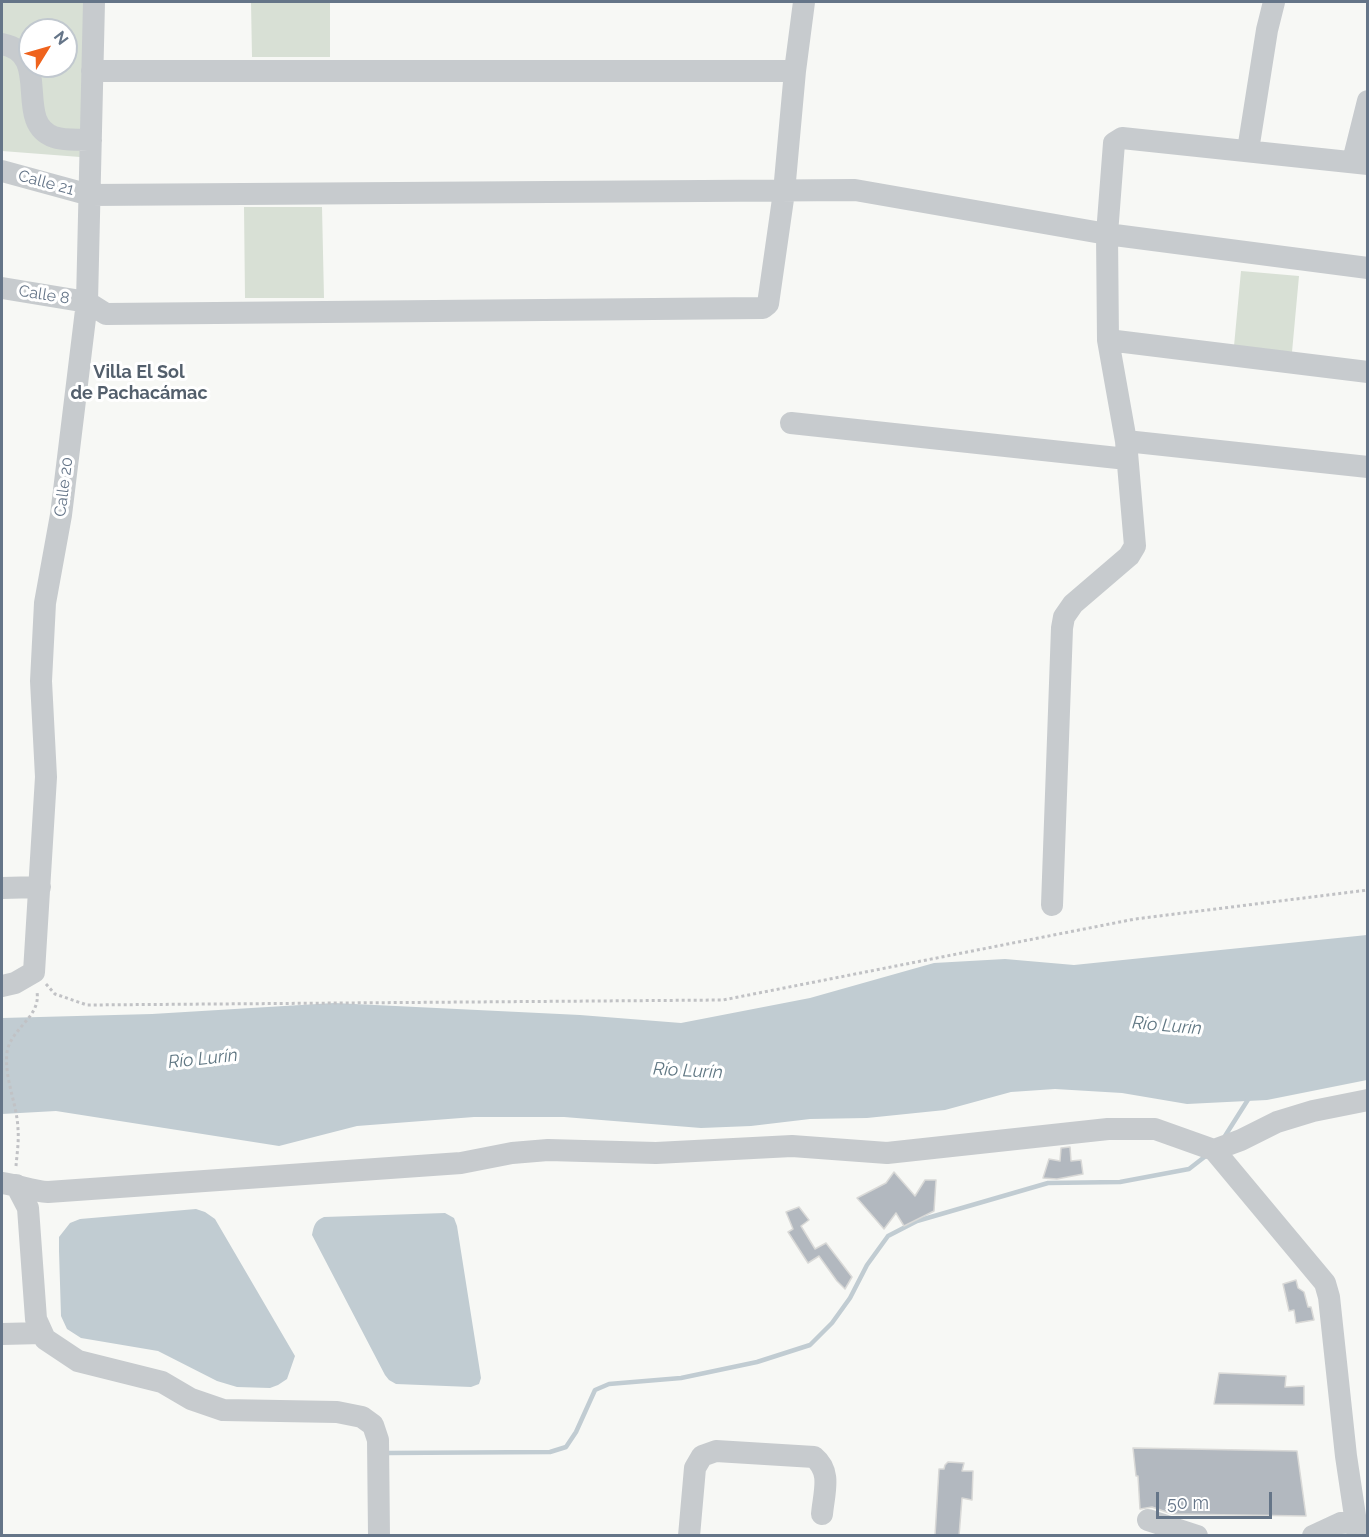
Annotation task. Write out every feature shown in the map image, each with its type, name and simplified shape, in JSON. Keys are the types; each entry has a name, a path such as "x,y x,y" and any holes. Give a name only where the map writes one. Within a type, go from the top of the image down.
{"street":[{"name":"Calle 20","path":"34,972 46,777 41,681 45,603 61,515 87,302 94,2"},
{"path":"784,192 795,70 804,2"},
{"path":"1248,150 1267,30 1274,2"},
{"path":"2,44 19,51 27,62 30,69 35,116 41,129 57,138 91,140"},
{"path":"92,71 795,70"},
{"path":"1052,905 1064,616 1073,604 1134,551 1135,546 1127,450 1108,340 1107,234 1113,146 1116,140 1122,138 1360,163 1368,101"},
{"name":"Calle 21","path":"2,171 90,195 868,192 1107,234 1368,268"},
{"name":"Calle 8","path":"2,288 87,302 106,314 763,308 768,304 784,192"},
{"path":"1108,340 1368,372"},
{"path":"791,423 1368,467"},
{"path":"2,888 40,887"},
{"path":"2,986 15,984 34,972"},
{"path":"1214,1149 1241,1140 1277,1122 1313,1111 1368,1100"},
{"path":"9,1184 32,1191 60,1191 461,1163 512,1153 548,1150 656,1153 792,1146 887,1154 1108,1129 1155,1130 1214,1149 1325,1283 1329,1297 1346,1456 1357,1529 1341,1523 1313,1536"},
{"path":"9,1184 28,1208 36,1319 45,1339 78,1361 162,1382 191,1399 223,1410 337,1412 362,1417 373,1425 378,1440 379,1536"},
{"path":"2,1334 42,1333"},
{"path":"688,1536 695,1468 702,1456 716,1451 814,1456 824,1465 826,1475 822,1514"},
{"path":"1148,1520 1197,1536"}],"path":[{"path":"34,972 55,994 87,1005 723,999 1135,919 1368,890"},
{"path":"9,1184 18,1128 8,1081 7,1050 15,1033 32,1015 38,1000 34,972"}],"shaded area":[{"path":"2,2 84,2 80,157 2,151"},
{"path":"251,2 330,2 330,57 252,57"},
{"path":"244,207 322,207 324,298 245,298"},
{"path":"1241,271 1299,276 1292,352 1234,346"}],"water":[{"name":"Río Lurín","path":"1367,935 1367,1080 1267,1100 1187,1104 1122,1093 1055,1089 1011,1092 945,1110 867,1118 810,1119 751,1126 701,1128 564,1117 474,1117 357,1126 279,1146 56,1111 2,1114 2,1018 152,1014 334,1003 580,1015 681,1023 810,998 934,963 1005,959 1074,965"},
{"path":"196,1209 215,1219 295,1356 287,1379 278,1385 270,1388 237,1387 217,1381 158,1351 81,1338 67,1329 61,1316 59,1237 70,1223 80,1219"},
{"path":"445,1213 454,1218 457,1226 481,1378 479,1384 471,1387 396,1384 385,1375 312,1235 313,1229 324,1217"}],"building":[{"path":"1070,1147 1071,1161 1081,1160 1083,1174 1057,1179 1043,1178 1049,1159 1060,1161 1061,1148"},
{"path":"894,1172 915,1196 925,1180 936,1180 934,1211 904,1226 896,1213 884,1229 857,1198 886,1183"},
{"path":"799,1207 809,1220 801,1226 815,1249 826,1243 852,1277 845,1289 819,1256 808,1263 788,1232 793,1229 786,1212"},
{"path":"1296,1280 1298,1288 1304,1292 1308,1307 1311,1307 1314,1320 1296,1323 1294,1310 1289,1311 1283,1284"},
{"path":"1219,1373 1286,1376 1285,1387 1304,1386 1304,1405 1214,1404"},
{"path":"1133,1448 1297,1451 1306,1516 1172,1514 1152,1507 1140,1509"},
{"path":"948,1462 964,1463 962,1471 973,1471 972,1500 962,1498 959,1536 935,1536 939,1469 944,1469"}],"waterway":[{"path":"1225,1136 1249,1098"},
{"path":"387,1455 387,1453 550,1452 566,1447 576,1432 595,1390 609,1384 681,1378 757,1362 810,1345 832,1323 850,1298 867,1265 888,1236 917,1221 1048,1183 1120,1182 1189,1169 1207,1155"}],"district":[{"name":"Villa El Sol de Pachacámac","path":"139,383"}]}
